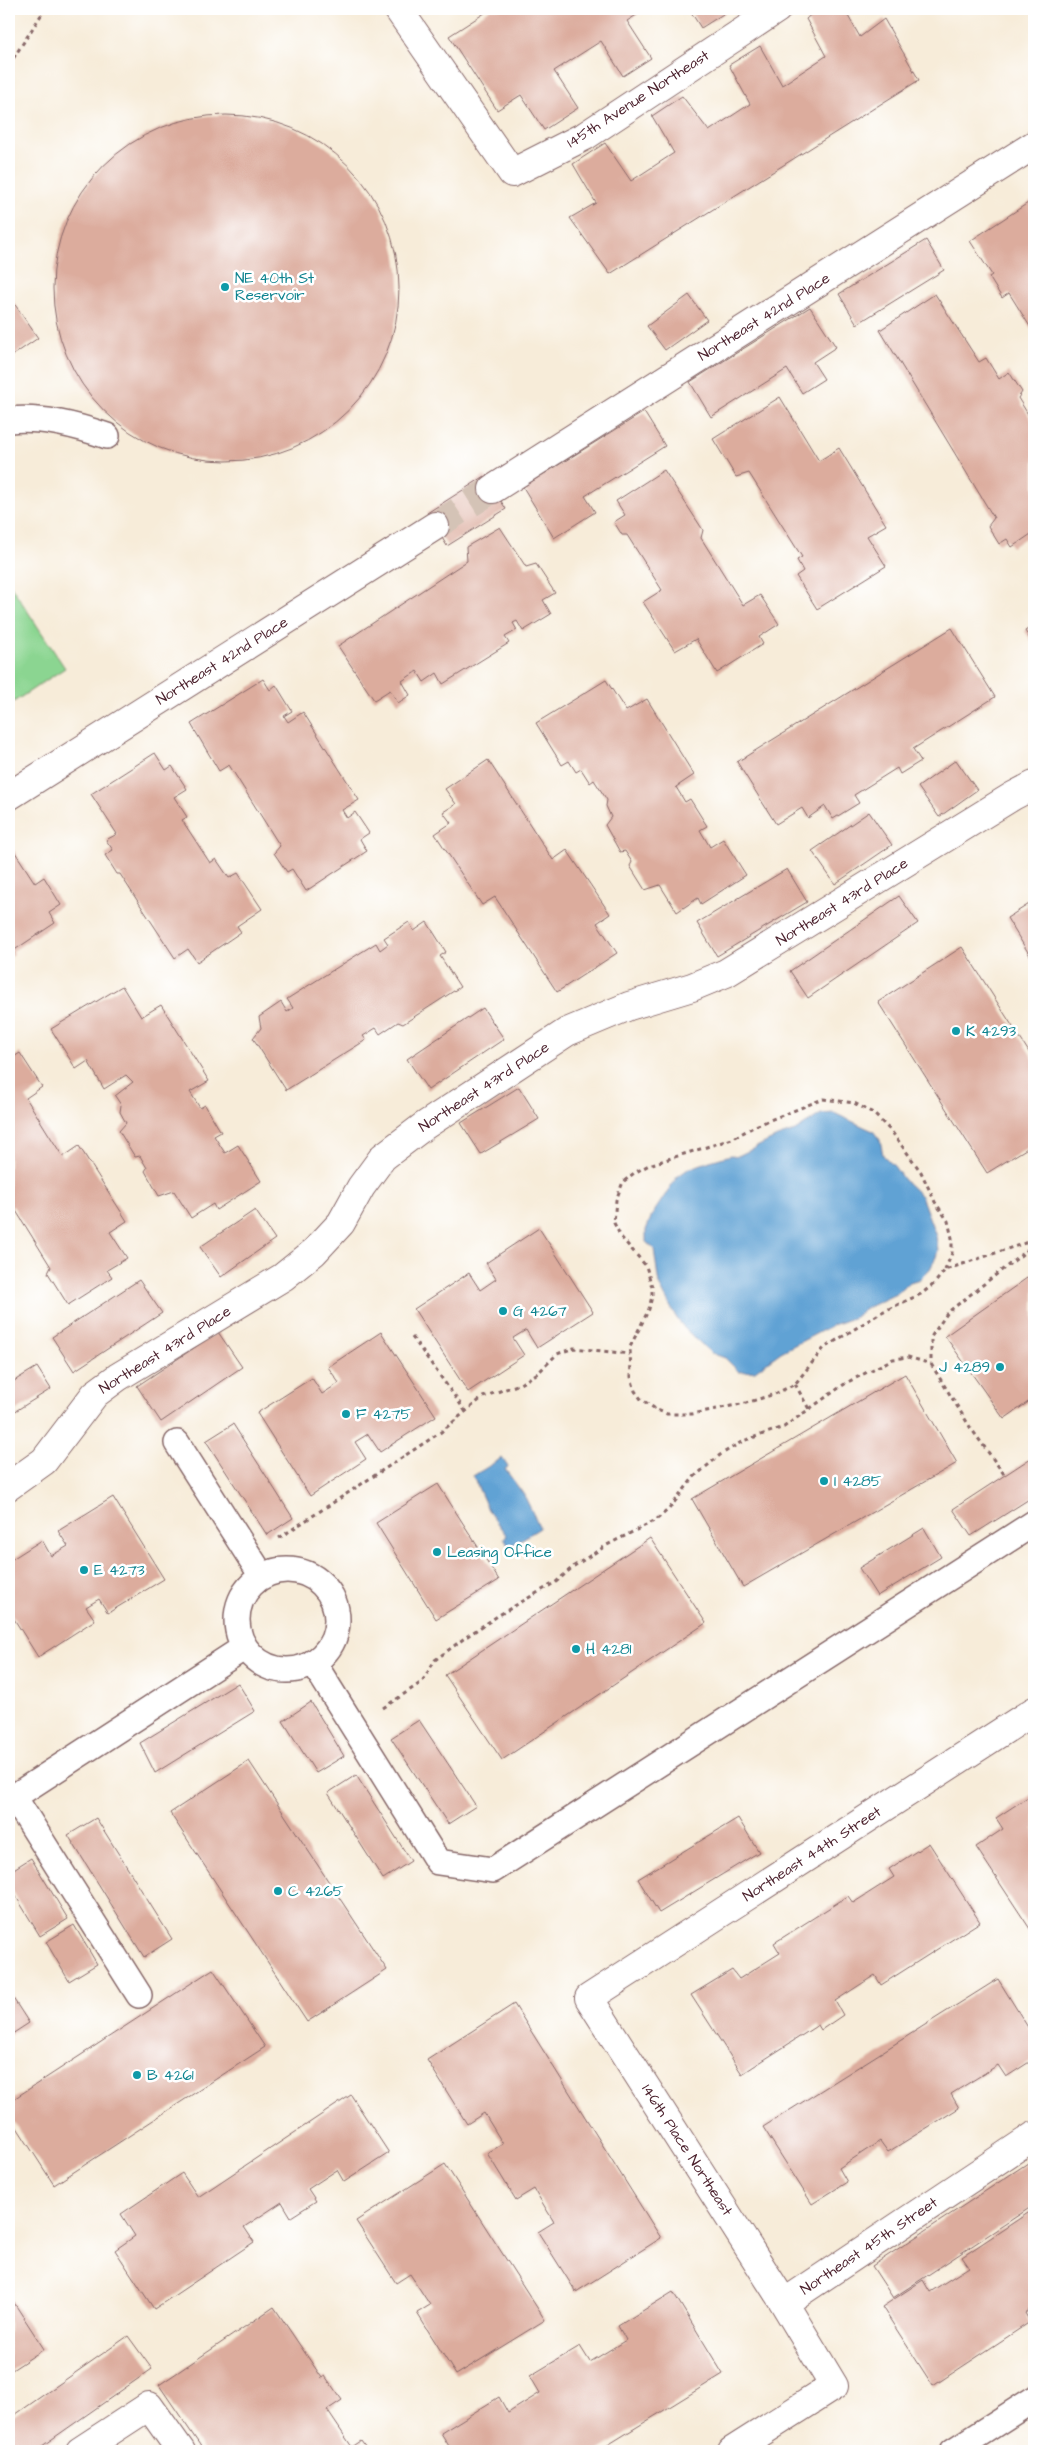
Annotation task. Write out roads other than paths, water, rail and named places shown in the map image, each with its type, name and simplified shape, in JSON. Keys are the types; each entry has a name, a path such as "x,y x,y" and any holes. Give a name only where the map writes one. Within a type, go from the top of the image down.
{"street":[{"name":"145th Avenue Northeast","path":"398,9 512,173 585,136 777,9"},
{"name":"Northeast 42nd Place","path":"493,489 1034,145"},
{"name":"Northeast 42nd Place","path":"9,796 435,526"},
{"name":"Northeast 43rd Place","path":"9,1486 44,1461 95,1394 118,1377 283,1277 314,1252 341,1223 361,1187 383,1157 424,1126 567,1032 629,1006 692,987 726,973 1013,796 1034,785"},
{"name":"Northeast 44th Street","path":"589,1998 1034,1711"},
{"name":"146th Place Northeast","path":"589,1998 784,2302"},
{"name":"Northeast 45th Street","path":"732,2451 834,2386 784,2302 1034,2136"},
{"path":"80,2451 149,2406 181,2451"}],"lane":[{"path":"9,420 40,420 74,424 107,436"},
{"path":"177,1443 256,1567 274,1571 290,1570 306,1573 320,1582 330,1595 336,1610 337,1627 332,1642 313,1662 292,1670 275,1669 259,1662 245,1647 239,1636 237,1620 239,1603 256,1567"},
{"path":"313,1662 438,1862 494,1870 1034,1523"},
{"path":"139,1995 11,1798 245,1647"},
{"path":"953,2451 1034,2399"}],"water":[{"path":"834,1113 873,1131 880,1140 883,1155 903,1179 921,1196 936,1236 938,1250 936,1257 930,1269 920,1279 910,1282 896,1294 864,1309 855,1317 833,1325 781,1352 755,1371 739,1372 725,1358 711,1353 685,1329 676,1317 659,1285 654,1249 646,1242 646,1230 652,1215 677,1177 688,1169 731,1155 738,1156 777,1137 795,1131 821,1114"},
{"path":"502,1458 508,1467 505,1469 524,1495 540,1528 509,1547 504,1538 507,1536 489,1512 473,1476"}],"tunnel":[{"path":"435,526 493,489"}],"place":[{"name":"NE 40th St Reservoir","path":"225,287"},
{"name":"K 4293","path":"956,1031"},
{"name":"G 4267","path":"503,1311"},
{"name":"J 4289","path":"1000,1367"},
{"name":"F 4275","path":"346,1414"},
{"name":"I 4285","path":"824,1481"},
{"name":"Leasing Office","path":"437,1552"},
{"name":"E 4273","path":"84,1570"},
{"name":"H 4281","path":"576,1649"},
{"name":"C 4265","path":"278,1891"},
{"name":"B 4261","path":"137,2075"}]}
